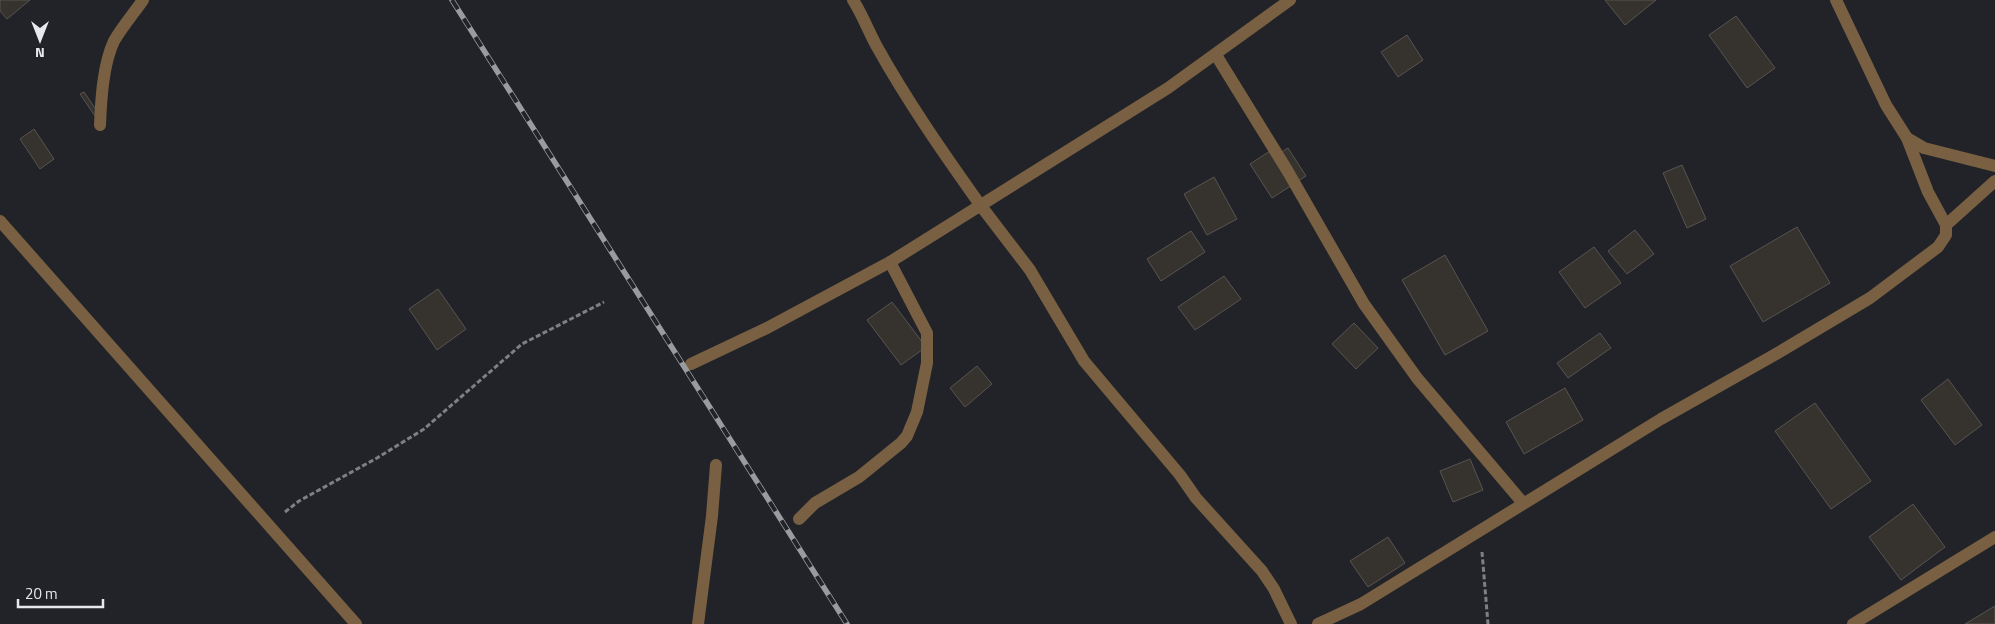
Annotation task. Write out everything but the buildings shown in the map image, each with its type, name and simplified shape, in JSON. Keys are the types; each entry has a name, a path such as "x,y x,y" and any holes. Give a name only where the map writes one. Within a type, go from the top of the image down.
{"street":[{"path":"100,125 102,99 110,52 114,42 143,0"},
{"path":"853,0 875,44 937,145 1030,270 1084,360 1180,475 1196,498 1262,571 1274,589 1290,624"},
{"path":"691,364 766,328 890,262 1168,88 1290,0"},
{"path":"1318,624 1361,604 1661,419 1870,298 1942,243 1946,235 1946,225 1928,192 1907,138 1886,105 1836,0"},
{"path":"1216,55 1287,170 1364,304 1417,378 1524,504"},
{"path":"1907,138 1924,148 1995,166"},
{"path":"1946,225 1995,181"},
{"path":"0,221 356,624"},
{"path":"799,519 815,504 860,476 901,443 907,436 917,412 927,363 927,333 890,262"},
{"path":"698,624 711,525 716,465"},
{"path":"1853,624 1995,537"}],"path":[{"path":"268,525 299,501 377,458 424,429 522,344 604,302"},
{"path":"1477,532 1484,564 1488,624"}],"railway":[{"path":"452,0 847,624"}]}
